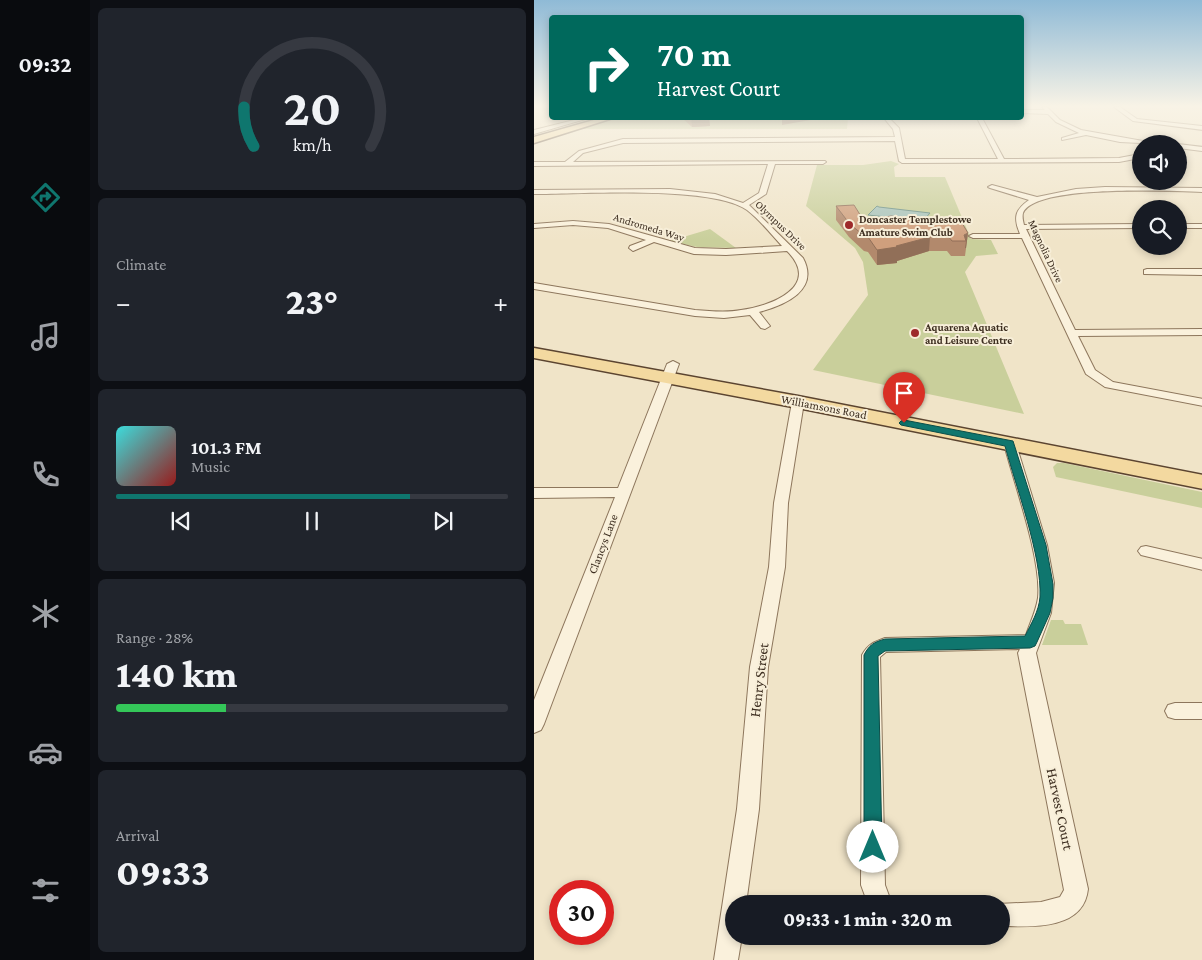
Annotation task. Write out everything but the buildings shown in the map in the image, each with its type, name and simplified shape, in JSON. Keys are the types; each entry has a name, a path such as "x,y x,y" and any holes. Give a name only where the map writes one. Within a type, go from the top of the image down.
{"main road":[{"name":"Williamsons Road","path":"534,339 798,402 1202,466"},
{"name":"Williamsons Road","path":"534,353 670,371 1010,436 1202,482"}],"street":[{"path":"566,164 582,152"},
{"path":"900,152 902,162 1132,159"},
{"path":"997,152 1002,161"},
{"path":"534,164 823,162"},
{"path":"744,205 764,191 772,163"},
{"path":"992,187 1035,199 1082,190 1202,190"},
{"name":"Olympus Drive","path":"534,193 681,192 715,196 744,205 803,264 805,274 804,280 790,296 752,312 722,314 695,313 534,286"},
{"name":"Magnolia Drive","path":"1035,199 1021,209 1019,217 1025,236 1090,372 1109,385 1202,403"},
{"name":"Andromeda Way","path":"534,226 567,223 609,226 680,248 708,252 788,248"},
{"path":"1022,226 1132,226"},
{"path":"1187,226 1202,226"},
{"path":"973,236 1025,236"},
{"path":"633,248 652,240"},
{"path":"1147,272 1202,272"},
{"path":"752,312 765,326"},
{"path":"1072,333 1202,332"},
{"name":"Clancys Lane","path":"534,724 670,371"},
{"name":"Henry Street","path":"726,960 748,808 759,667 777,567 781,504 798,402"},
{"name":"Harvest Court","path":"1010,436 1039,545 1047,588 1043,613 1027,653 1076,889 1074,900 1068,908 1058,912 1010,914"},
{"path":"534,493 623,492"},
{"path":"1146,551 1202,565"},
{"path":"877,895 873,885 871,655 877,648 885,645 1030,642"},
{"path":"1175,712 1202,711"}],"green space":[{"name":"Aquarena Aquatic and Leisure Centre","path":"891,161 899,164 894,167 895,177 945,177 971,239 991,240 998,254 976,256 965,272 1024,414 813,370 868,295 863,262 855,248 806,206 817,165 863,165"},
{"path":"710,229 736,248 697,247 670,241"},
{"path":"1057,463 1202,492 1202,508 1056,477 1053,467"},
{"path":"1051,620 1063,620 1065,624 1081,624 1088,645 1042,645"}],"water":[{"path":"877,206 930,213 923,221 868,215"}],"place":[{"name":"Doncaster Templestowe Amature Swim Club","path":"849,225"},
{"name":"Aquarena Aquatic and Leisure Centre","path":"915,333"}],"route":[{"path":"873,847 871,655 877,648 885,645 1030,642 1043,613 1047,588 1039,545 1010,444 904,423"}]}
